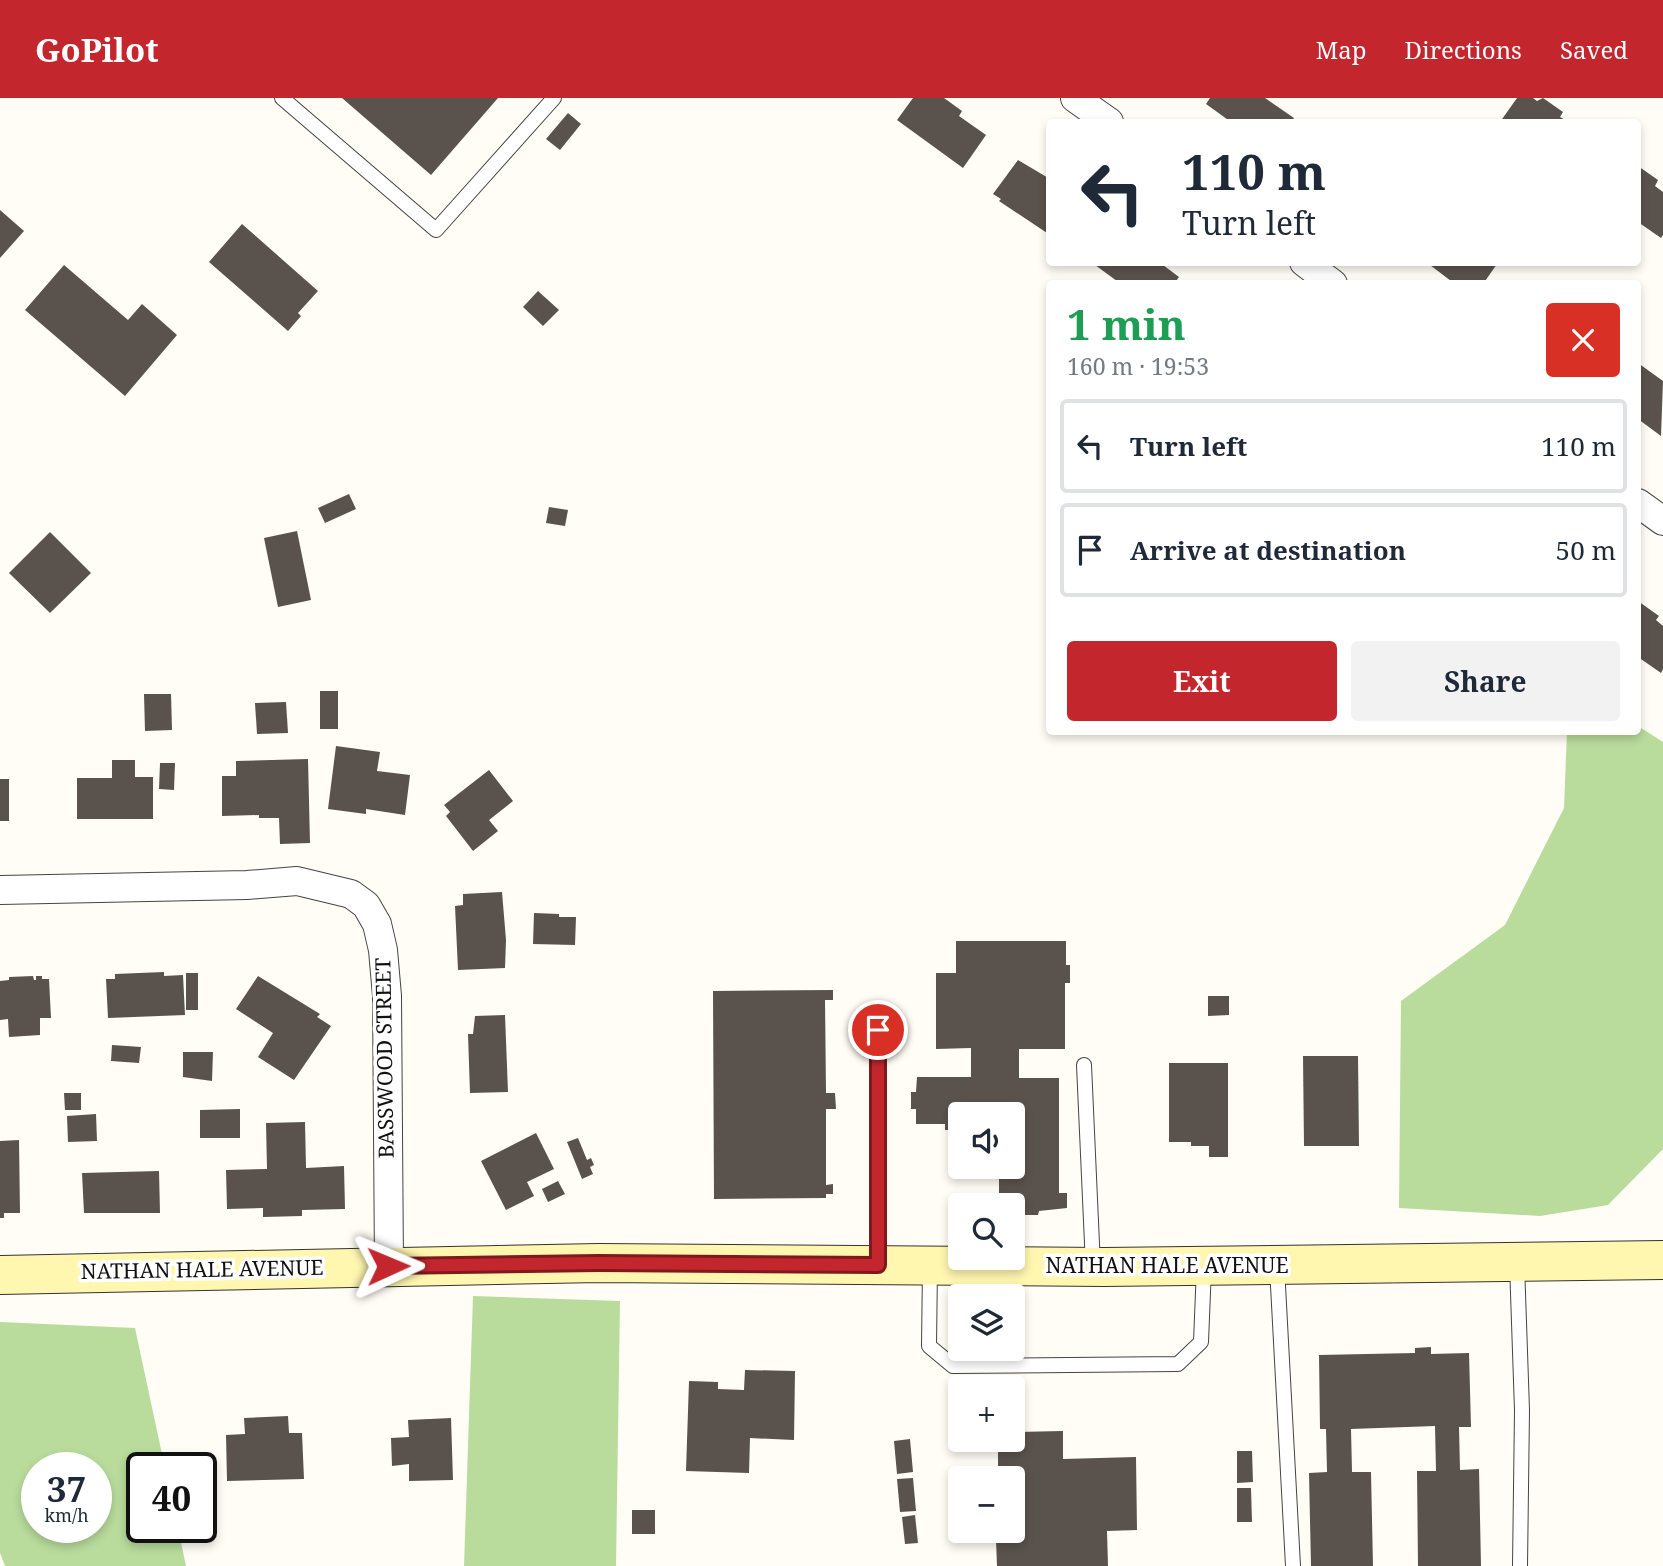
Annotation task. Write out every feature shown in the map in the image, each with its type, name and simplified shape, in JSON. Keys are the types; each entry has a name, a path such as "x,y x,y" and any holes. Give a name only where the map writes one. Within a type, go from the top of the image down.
{"street":[{"path":"1075,98 1105,119"},
{"path":"1309,266 1328,280"},
{"path":"1641,505 1663,521"},
{"name":"BASSWOOD STREET","path":"0,890 247,885 297,881 351,894 366,905 377,924 383,950 387,996 388,1266"},
{"name":"NATHAN HALE AVENUE","path":"0,1275 599,1263 1093,1267 1663,1261"}],"lane":[{"path":"282,98 436,230 554,98"},
{"path":"878,1030 878,1265"},
{"path":"1084,1065 1093,1267"},
{"path":"1517,1262 1522,1410 1520,1566"},
{"path":"1277,1265 1293,1566"},
{"path":"930,1266 929,1346 953,1366 1178,1364 1201,1342 1204,1266"}],"green space":[{"path":"1641,728 1663,742 1663,1149 1608,1205 1540,1216 1399,1208 1401,1001 1505,925 1564,808 1567,735 1641,735"},
{"path":"473,1296 620,1301 616,1566 464,1566"},
{"path":"0,1322 135,1328 162,1452 126,1452 126,1543 181,1543 186,1566 5,1566 0,1553"}],"building":[{"path":"342,98 498,98 431,175"},
{"path":"913,98 944,98 962,111 959,116 986,135 963,168 897,120"},
{"path":"1210,98 1265,98 1294,118 1227,119 1206,104"},
{"path":"1517,98 1533,98 1537,101 1543,98 1563,112 1560,117 1564,119 1502,119"},
{"path":"568,113 581,124 560,150 546,139"},
{"path":"1018,160 1046,177 1046,232 999,201 1001,199 993,194"},
{"path":"1641,168 1658,180 1655,186 1663,192 1661,238 1641,224"},
{"path":"0,210 24,231 0,258"},
{"path":"242,224 318,291 298,313 301,316 288,331 209,262"},
{"path":"64,265 128,320 142,304 177,335 125,396 25,310"},
{"path":"1096,266 1164,266 1179,277 1177,280 1116,280"},
{"path":"1431,266 1496,266 1486,280 1450,280"},
{"path":"538,291 559,310 543,326 523,307"},
{"path":"1641,365 1663,381 1661,436 1641,421"},
{"path":"349,494 356,509 325,523 318,508"},
{"path":"549,507 568,510 565,526 546,523"},
{"path":"297,531 311,600 278,607 264,538"},
{"path":"50,532 91,573 50,613 9,573"},
{"path":"1641,603 1659,616 1656,620 1663,626 1661,673 1641,659"},
{"path":"320,691 338,691 338,729 320,729"},
{"path":"144,694 171,694 172,730 145,731"},
{"path":"286,702 288,733 257,734 255,703"},
{"path":"336,746 380,752 377,771 410,775 405,815 366,809 366,814 328,809"},
{"path":"308,759 310,843 280,844 279,818 259,818 259,815 222,816 222,776 236,776 236,761"},
{"path":"112,760 135,760 135,777 153,777 153,819 77,819 77,778 112,778"},
{"path":"160,763 175,763 174,790 159,789"},
{"path":"489,770 513,801 489,820 498,831 473,851 446,816 450,812 444,805"},
{"path":"0,779 9,779 9,821 0,821"},
{"path":"502,892 506,940 505,968 458,970 455,906 463,905 463,894"},
{"path":"534,913 576,917 575,945 533,944"},
{"path":"956,941 1066,941 1066,965 1070,965 1070,983 1065,983 1065,1049 1019,1049 1019,1078 1059,1078 1059,1193 1067,1193 1067,1208 1039,1211 1038,1215 1025,1215 1025,1193 999,1193 999,1179 1025,1179 1025,1102 948,1102 948,1130 945,1130 945,1124 916,1124 916,1109 911,1109 911,1092 916,1092 917,1077 971,1077 971,1048 936,1049 936,973 956,973"},
{"path":"164,972 164,976 183,975 185,1015 108,1018 106,979 115,979 115,974"},
{"path":"186,973 198,973 198,1010 186,1010"},
{"path":"33,976 34,980 36,976 49,979 51,1018 40,1018 40,1035 9,1037 8,1019 0,1020 0,981 9,980 9,977"},
{"path":"258,976 320,1014 317,1017 331,1026 294,1080 258,1057 273,1033 236,1009"},
{"path":"833,990 833,1000 825,1000 826,1093 835,1093 836,1109 826,1109 826,1185 833,1184 833,1194 826,1194 826,1198 714,1199 713,991"},
{"path":"1208,996 1229,996 1229,1015 1208,1016"},
{"path":"505,1015 508,1092 470,1093 468,1034 473,1034 475,1016"},
{"path":"112,1045 141,1047 139,1063 111,1061"},
{"path":"183,1052 213,1052 212,1081 183,1077"},
{"path":"1303,1056 1358,1056 1359,1146 1304,1146"},
{"path":"1169,1063 1228,1063 1228,1157 1209,1157 1209,1146 1191,1146 1191,1142 1169,1142"},
{"path":"64,1093 81,1093 81,1110 65,1110"},
{"path":"240,1109 240,1138 200,1138 200,1110"},
{"path":"96,1114 97,1141 68,1142 67,1116"},
{"path":"305,1122 306,1168 344,1166 345,1209 302,1210 302,1216 263,1217 263,1208 227,1209 226,1170 267,1169 266,1123"},
{"path":"536,1133 554,1169 527,1182 534,1196 506,1210 481,1161"},
{"path":"578,1138 587,1160 591,1158 594,1165 590,1167 593,1174 582,1179 567,1142"},
{"path":"19,1140 20,1213 4,1213 4,1218 0,1218 0,1141"},
{"path":"159,1171 160,1213 84,1213 82,1173"},
{"path":"558,1181 565,1194 548,1202 542,1189"},
{"path":"1431,1347 1431,1354 1469,1353 1471,1427 1459,1427 1460,1470 1479,1469 1481,1566 1418,1566 1417,1471 1436,1471 1435,1426 1351,1429 1352,1472 1371,1472 1373,1566 1311,1566 1309,1473 1327,1472 1326,1429 1320,1429 1319,1355 1415,1353 1415,1348"},
{"path":"745,1370 795,1371 794,1440 750,1438 749,1473 686,1471 689,1381 718,1382 718,1389 744,1390"},
{"path":"288,1416 289,1433 302,1433 304,1479 227,1481 226,1435 245,1434 244,1418"},
{"path":"451,1418 453,1480 409,1481 409,1464 392,1466 391,1438 409,1437 408,1420"},
{"path":"1063,1431 1063,1459 1136,1457 1137,1530 1107,1531 1108,1566 997,1566 996,1543 1025,1543 1025,1466 998,1466 998,1452 1025,1452 1025,1432"},
{"path":"910,1439 913,1472 897,1474 894,1441"},
{"path":"1237,1451 1252,1451 1253,1482 1237,1483"},
{"path":"913,1478 916,1511 900,1512 897,1479"},
{"path":"1237,1488 1251,1488 1252,1522 1237,1522"},
{"path":"632,1510 655,1510 655,1534 632,1534"},
{"path":"915,1515 918,1543 905,1544 902,1517"}],"route":[{"path":"388,1266 599,1263 878,1265 878,1030"}]}
